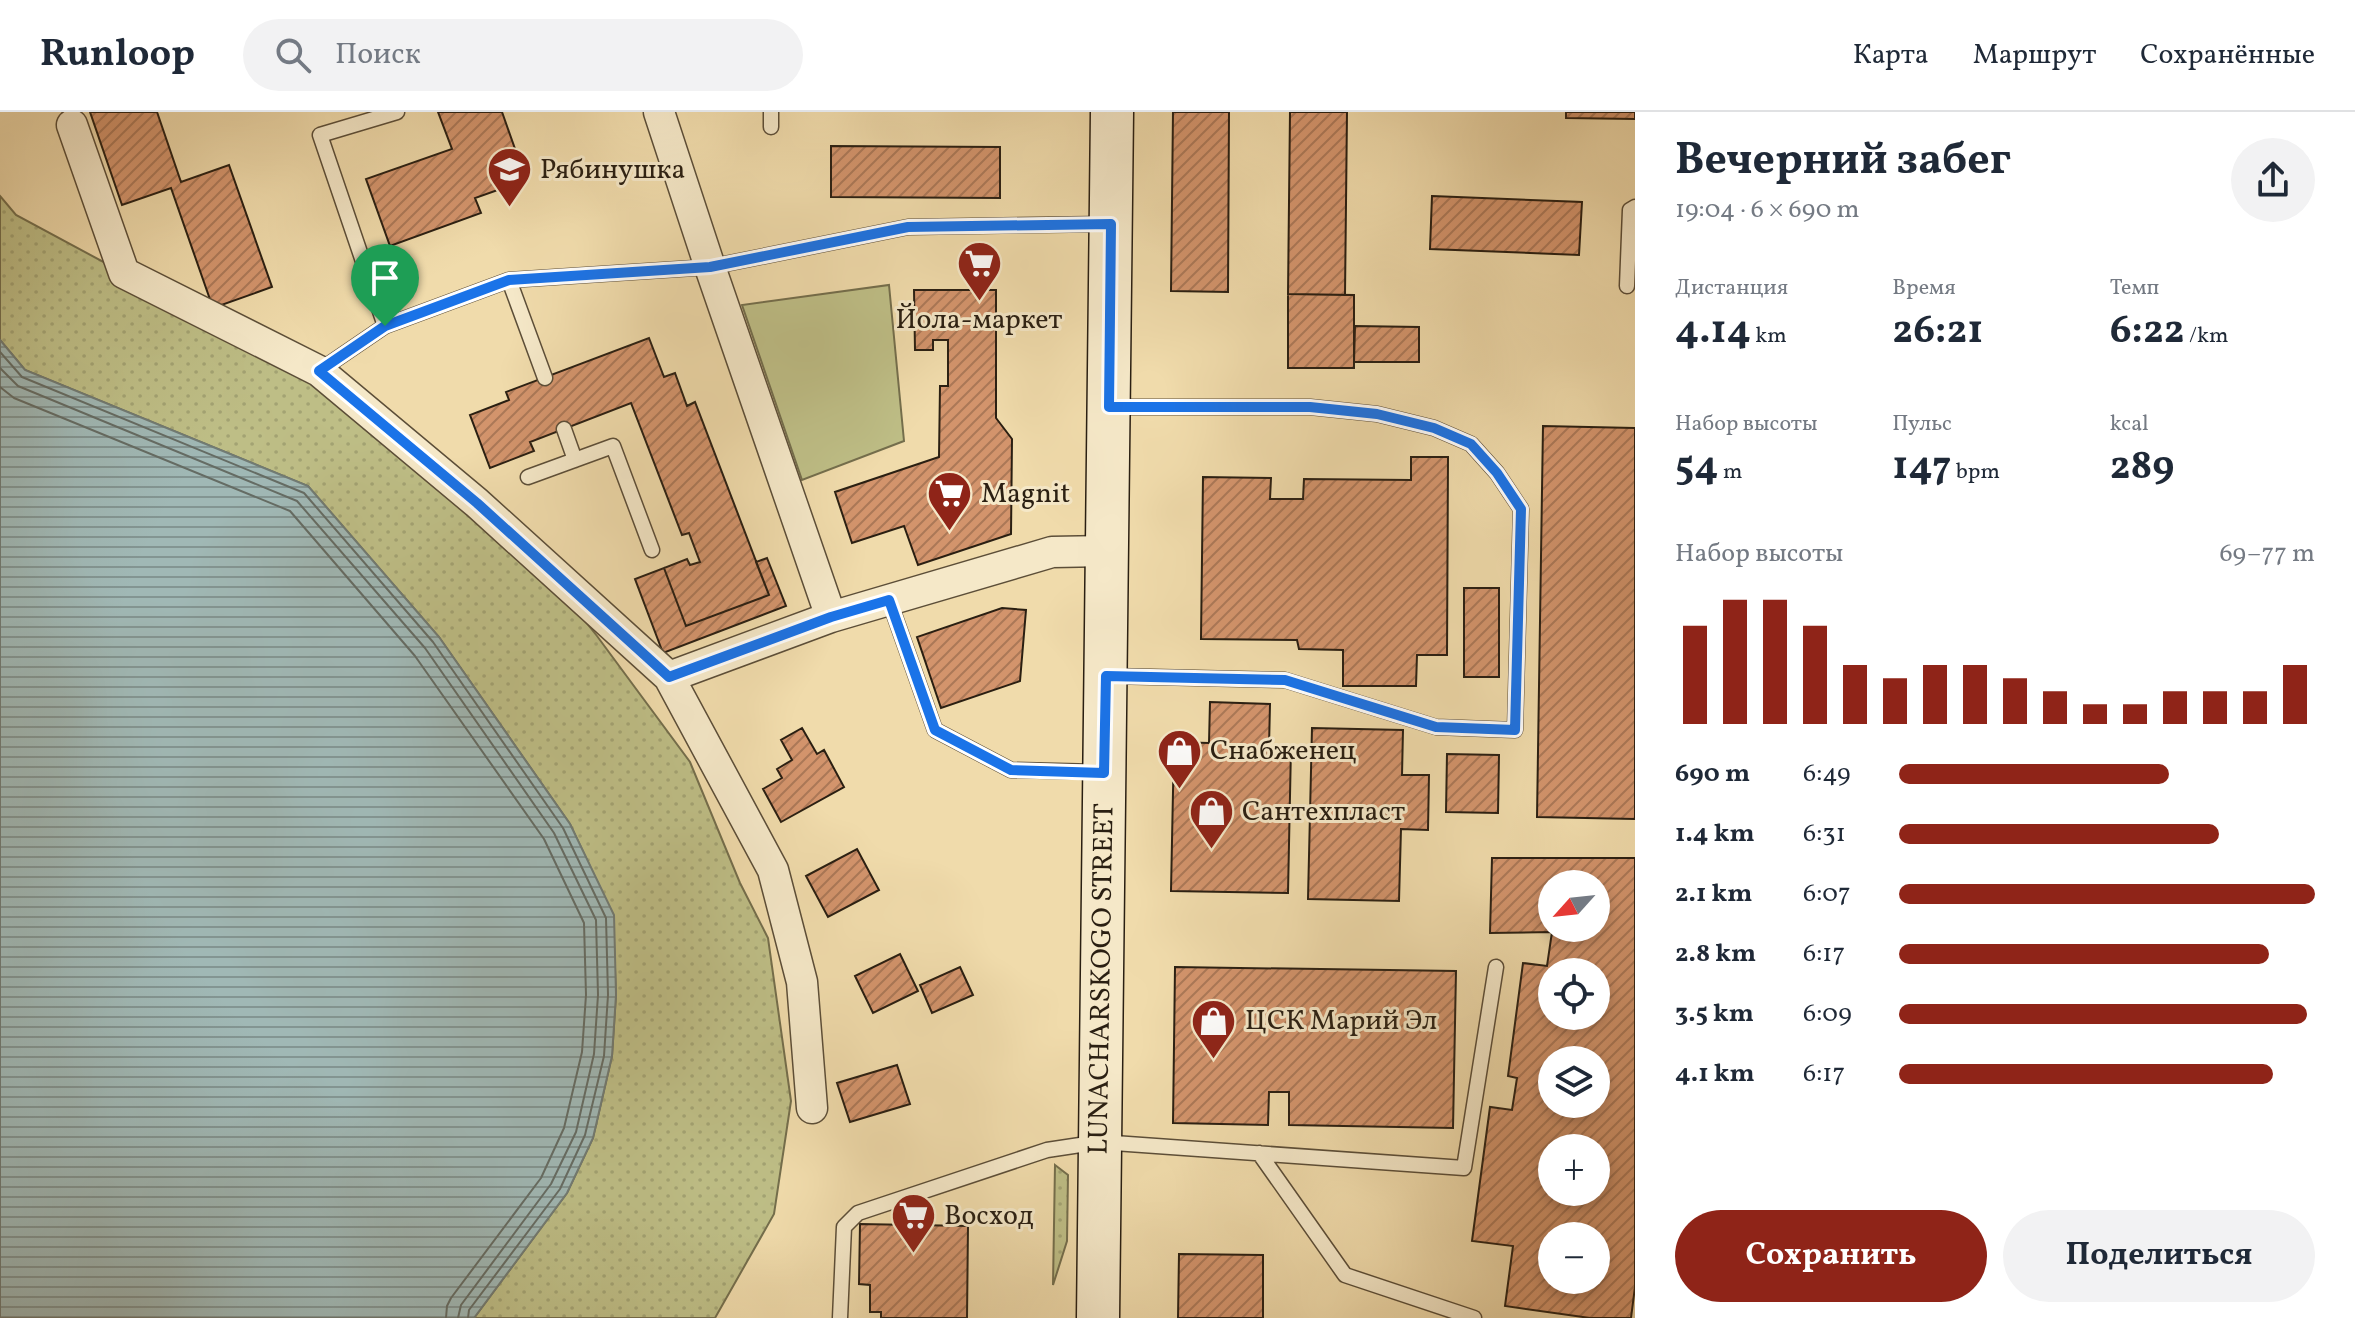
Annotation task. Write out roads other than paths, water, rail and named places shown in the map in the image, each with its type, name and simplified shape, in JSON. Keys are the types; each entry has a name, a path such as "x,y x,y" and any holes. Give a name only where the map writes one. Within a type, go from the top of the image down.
{"main road":[{"name":"LUNACHARSKOGO STREET","path":"1098,1318 1112,112"}],"street":[{"path":"659,112 831,617"},
{"path":"72,125 124,273 319,371 477,503 669,677 773,870 802,982 812,1108"},
{"path":"669,677 831,617 1052,552 1107,551"}],"lane":[{"path":"385,326 320,135 397,112"},
{"path":"1627,286 1630,210 1635,207"},
{"path":"319,371 385,326 509,280 710,267 908,227 1111,224"},
{"path":"509,280 545,378"},
{"path":"1106,676 1285,680 1436,727 1515,730 1521,509 1497,473 1471,444 1434,428 1377,414 1310,407 1109,407"},
{"path":"564,429 575,460"},
{"path":"528,477 613,446 652,550"},
{"path":"889,600 935,730 1011,770 1104,773"},
{"path":"840,1318 844,1227 858,1213 1047,1150 1100,1142 1464,1168 1496,967"},
{"path":"1259,1153 1345,1275 1474,1318"}],"water":[{"path":"0,340 25,370 308,486 439,637 570,824 614,915 616,995 612,1056 593,1138 567,1193 474,1318 0,1318"}],"place":[{"name":"Рябинушка","path":"509,209"},
{"name":"Йола-маркет","path":"979,302"},
{"name":"Magnit","path":"950,533"},
{"name":"Снабженец","path":"1179,790"},
{"name":"Сантехпласт","path":"1211,851"},
{"name":"ЦСК Марий Эл","path":"1214,1060"},
{"name":"Восход","path":"913,1255"}]}
